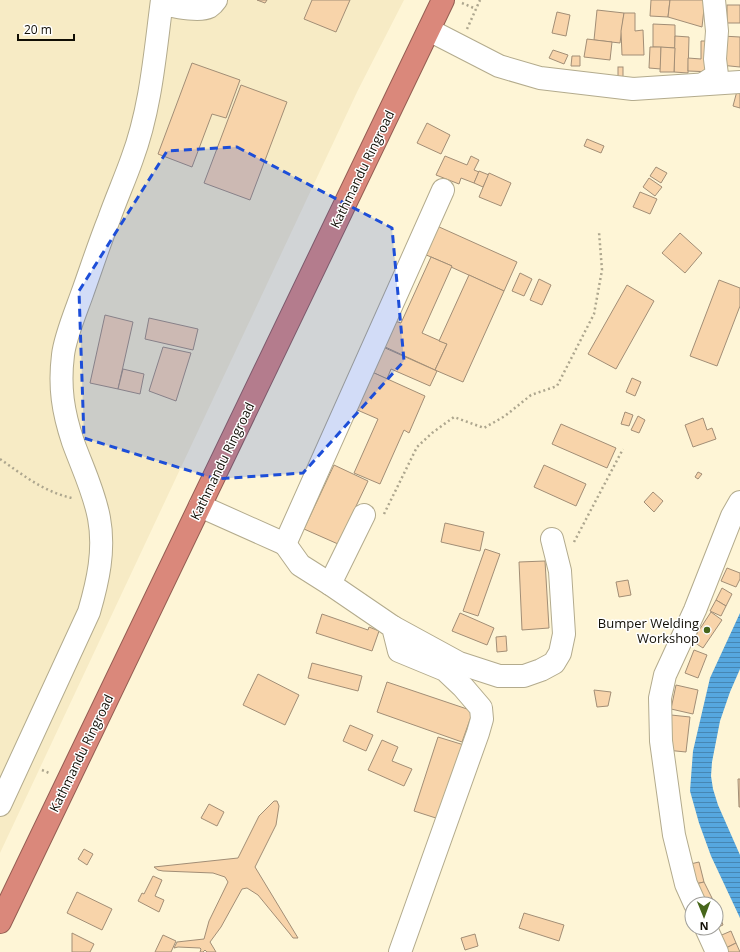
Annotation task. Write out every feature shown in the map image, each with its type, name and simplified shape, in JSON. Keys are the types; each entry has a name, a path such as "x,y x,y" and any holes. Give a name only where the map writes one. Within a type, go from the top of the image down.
{"highway":[{"name":"Kathmandu Ringroad","path":"0,922 443,0"}],"street":[{"path":"0,805 89,612 96,588 101,544 99,518 73,442 64,407 61,381 63,352 73,318 108,220 133,158 144,122 162,2 208,8 216,0"},
{"path":"704,84 717,75 715,59 717,31 714,0"},
{"path":"429,30 499,66 540,78 633,89 740,82"},
{"path":"286,544 443,190"},
{"path":"691,896 686,884 674,836 661,741 660,698 665,675 695,610 732,516 740,502"},
{"path":"200,506 286,544 300,565 393,628 459,663 499,676 524,676 541,670 554,663 560,653 564,634 560,570 552,539"},
{"path":"330,584 364,515"},
{"path":"393,628 399,651 445,670 463,687 481,708 482,719 400,952"},
{"path":"710,936 717,952"}],"path":[{"path":"455,0 476,9"},
{"path":"469,50 467,27 480,0"},
{"path":"364,515 380,522 417,447 432,433 454,417 484,428 506,416 531,395 557,386 594,314 602,270 599,232"},
{"path":"574,544 623,449"},
{"path":"0,460 39,486 59,495 73,498 91,491"}],"highlighted area":[{"path":"237,147 392,228 404,361 303,473 216,479 84,438 79,291 167,151"}],"shaded area":[{"path":"0,0 404,0 358,90 0,853"}],"water":[{"path":"740,613 740,669 720,721 712,762 711,776 718,805 740,855 740,918 711,856 699,823 690,791 693,751 710,678"}],"building":[{"path":"257,0 267,0 265,3"},
{"path":"312,0 350,0 336,32 304,19"},
{"path":"651,0 670,0 668,17 650,16"},
{"path":"670,0 705,0 702,27 668,17"},
{"path":"727,5 740,5 740,23 727,23"},
{"path":"597,10 624,13 620,43 594,40"},
{"path":"557,12 570,15 566,36 552,33"},
{"path":"624,13 635,13 635,31 643,30 644,55 622,55 621,31"},
{"path":"653,24 675,25 675,48 653,47"},
{"path":"675,36 689,37 688,73 674,72"},
{"path":"722,36 740,37 740,67 720,65"},
{"path":"587,39 612,42 610,60 584,57"},
{"path":"701,41 714,41 713,72 688,71 688,58 701,59"},
{"path":"650,47 661,47 661,69 649,68"},
{"path":"661,47 675,48 674,72 660,72"},
{"path":"553,50 568,55 564,64 549,58"},
{"path":"572,56 580,56 580,66 571,66"},
{"path":"192,63 240,80 226,118 212,114 192,167 158,154"},
{"path":"618,67 623,67 623,78 618,78"},
{"path":"241,85 287,102 250,200 204,183"},
{"path":"737,91 740,92 740,108 733,106"},
{"path":"427,123 450,135 441,154 417,143"},
{"path":"587,139 604,146 601,153 584,146"},
{"path":"445,156 467,165 471,156 479,160 474,170 479,172 474,183 461,178 459,184 436,175"},
{"path":"656,167 667,173 661,183 650,176"},
{"path":"479,171 489,175 483,187 474,183"},
{"path":"489,173 511,183 501,206 479,197"},
{"path":"649,178 662,187 655,196 643,187"},
{"path":"640,192 657,199 650,214 633,207"},
{"path":"437,226 517,262 504,291 424,254"},
{"path":"680,233 702,253 685,273 662,253"},
{"path":"431,257 452,266 422,333 447,344 435,370 383,346 395,321 401,323"},
{"path":"520,273 532,279 524,296 512,291"},
{"path":"469,275 504,291 463,382 435,370 447,344 439,341"},
{"path":"539,279 551,285 542,305 530,300"},
{"path":"719,280 740,288 740,306 717,366 690,356"},
{"path":"627,285 654,301 616,369 588,354"},
{"path":"105,315 133,322 118,389 90,383"},
{"path":"149,318 198,329 193,350 145,339"},
{"path":"163,347 191,353 176,401 149,391"},
{"path":"383,347 437,371 430,386 391,369 387,379 372,372"},
{"path":"123,369 144,374 140,394 118,389"},
{"path":"372,372 425,396 409,433 404,430 380,484 354,473 378,419 355,409"},
{"path":"632,378 641,382 635,396 626,392"},
{"path":"625,412 633,415 629,426 621,424"},
{"path":"638,416 645,420 639,433 631,430"},
{"path":"703,418 707,430 712,428 716,439 693,447 685,425"},
{"path":"561,424 616,448 607,468 552,444"},
{"path":"334,465 368,481 338,544 304,529"},
{"path":"544,465 586,484 576,506 534,487"},
{"path":"698,472 702,474 698,479 695,477"},
{"path":"653,492 663,501 654,512 644,502"},
{"path":"445,523 484,532 480,551 441,542"},
{"path":"485,549 500,554 478,616 463,611"},
{"path":"545,561 549,628 522,630 519,562"},
{"path":"727,568 740,573 740,579 736,587 721,581"},
{"path":"628,580 631,595 619,597 616,582"},
{"path":"722,588 732,594 726,606 716,600"},
{"path":"716,600 726,606 721,616 710,611"},
{"name":"Bumper Welding Workshop","path":"711,612 722,620 703,648 692,641"},
{"path":"460,613 494,628 487,645 452,631"},
{"path":"322,614 368,630 369,627 379,631 372,651 316,633"},
{"path":"506,636 507,651 497,652 496,637"},
{"path":"694,650 707,655 698,678 685,673"},
{"path":"312,663 362,676 358,691 308,678"},
{"path":"258,674 299,695 285,725 243,705"},
{"path":"387,682 473,711 462,742 377,712"},
{"path":"676,685 698,690 693,714 671,709"},
{"path":"594,690 611,692 608,706 597,707"},
{"path":"671,715 690,717 686,752 666,750"},
{"path":"350,725 373,735 366,751 343,741"},
{"path":"438,737 464,745 439,819 414,811"},
{"path":"382,740 398,747 392,761 412,769 404,786 368,770"},
{"path":"738,779 740,779 740,807 739,807"},
{"path":"274,801 277,801 279,806 276,825 255,867 298,938 293,938 258,895 247,888 242,889 221,927 210,942 216,952 207,952 205,950 200,952 200,948 174,948 177,942 204,939 209,921 228,882 225,877 213,873 163,871 154,867 238,858 259,816"},
{"path":"209,804 224,812 217,826 201,818"},
{"path":"84,849 93,854 87,865 78,859"},
{"path":"699,862 704,882 691,885 686,865"},
{"path":"153,876 162,880 155,896 164,900 159,912 138,901 142,893 144,894"},
{"path":"704,882 711,896 696,896 691,885"},
{"path":"77,892 112,909 102,930 67,913"},
{"path":"524,913 564,925 559,941 519,928"},
{"path":"731,931 736,943 722,950 717,937 724,936 724,934"},
{"path":"72,933 94,944 90,952 72,952"},
{"path":"475,934 478,946 465,950 461,938"},
{"path":"163,935 176,941 171,952 155,952"},
{"path":"736,943 740,952 724,952 722,950"}],"place":[{"name":"Bumper Welding Workshop","path":"707,630"}]}
